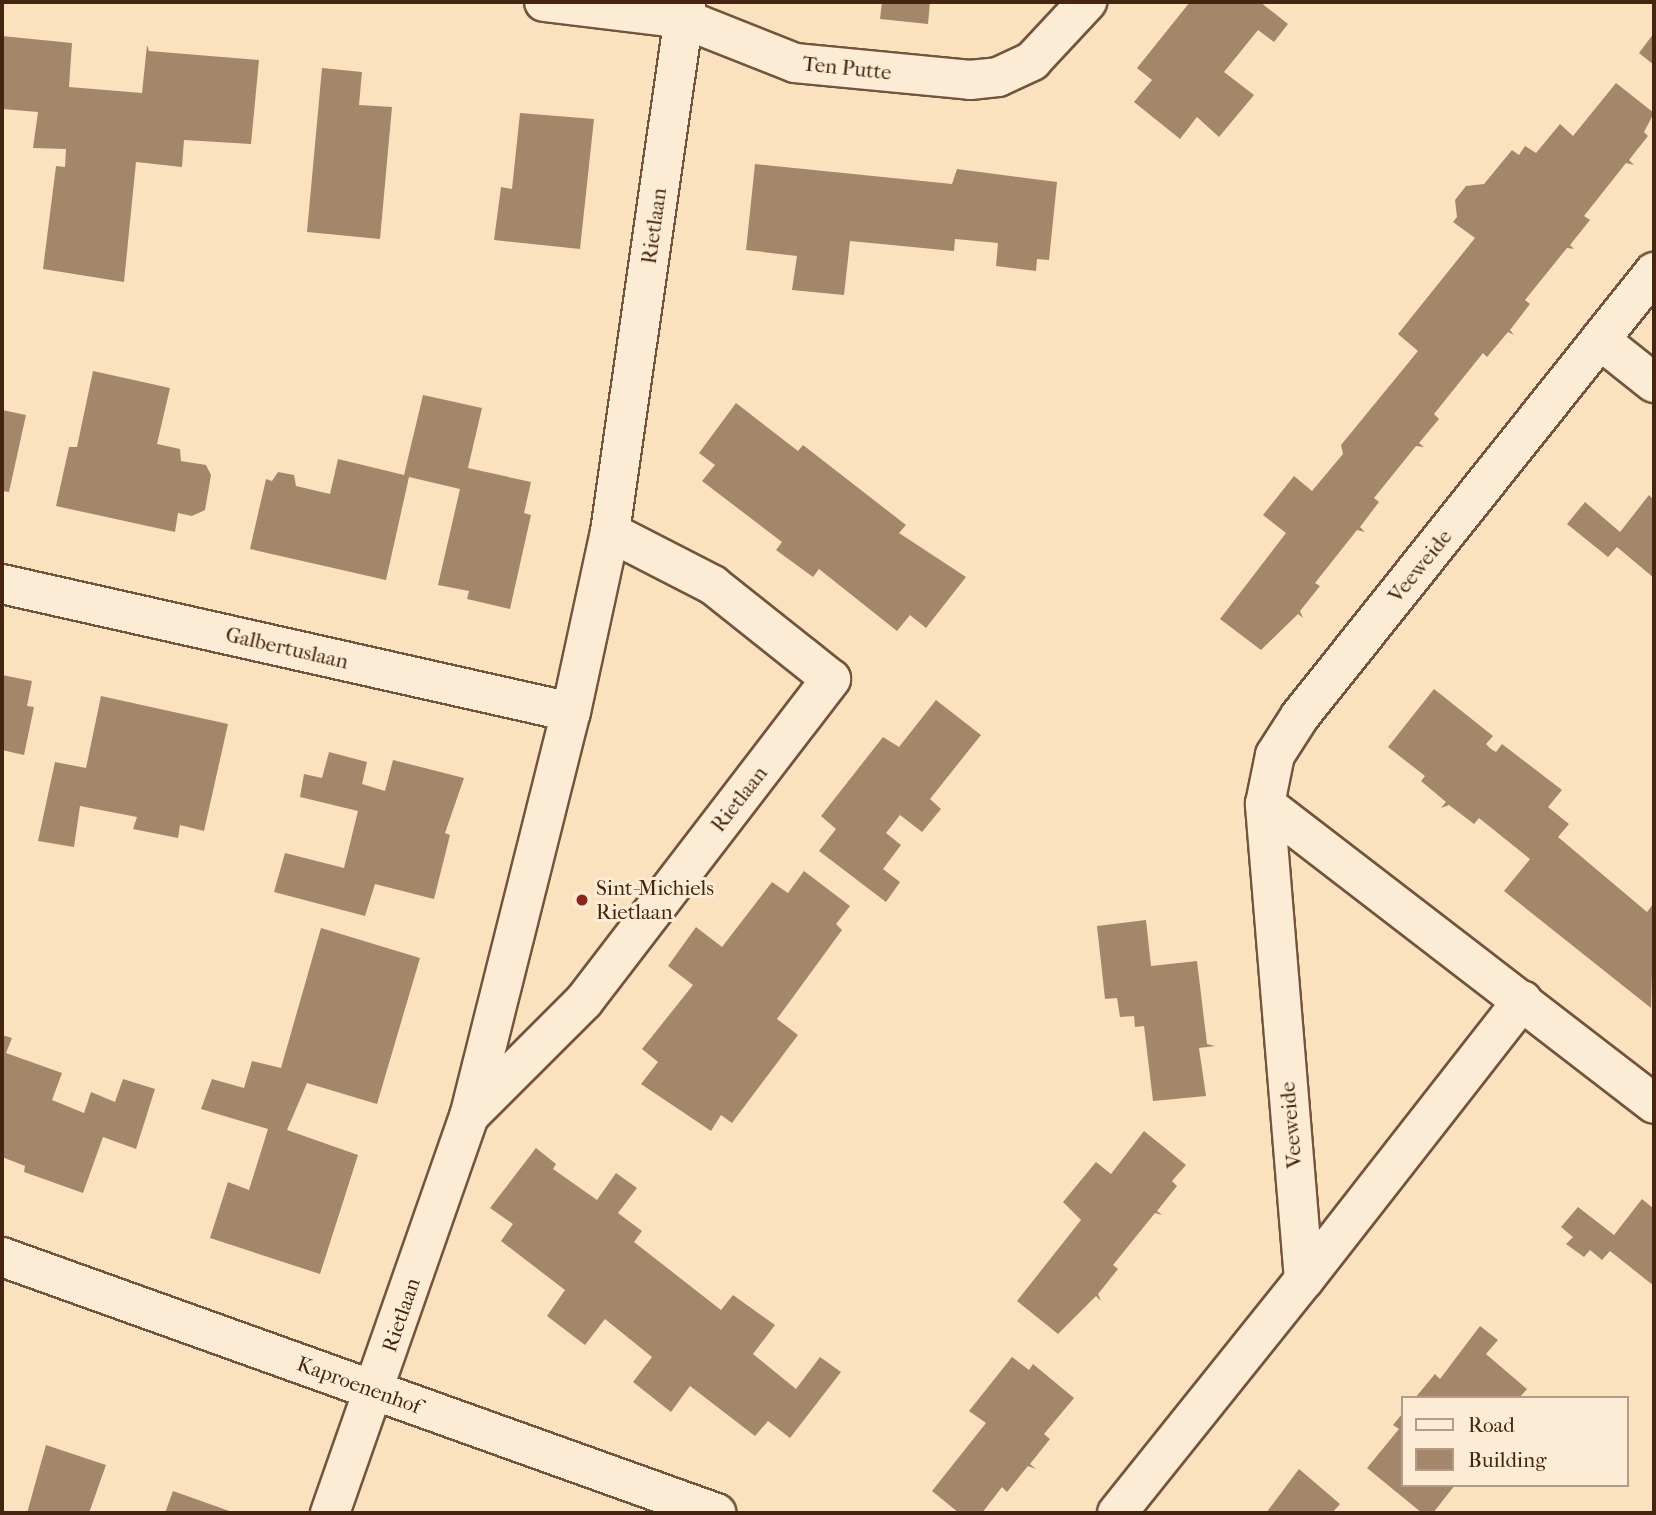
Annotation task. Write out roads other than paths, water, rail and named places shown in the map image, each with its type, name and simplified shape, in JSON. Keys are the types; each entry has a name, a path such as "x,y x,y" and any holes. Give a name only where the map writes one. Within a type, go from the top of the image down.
{"street":[{"name":"Ten Putte","path":"544,2 685,10 795,63 983,79 1032,61 1087,2"},
{"name":"Rietlaan","path":"330,1513 469,1117 571,712 610,533 685,10"},
{"name":"Veeweide","path":"1304,1280 1265,804 1283,739 1654,272"},
{"path":"1600,340 1654,383"},
{"name":"Rietlaan","path":"469,1117 584,1001 831,679 713,585 610,533"},
{"name":"Galbertuslaan","path":"2,584 571,712"},
{"path":"1265,804 1466,963 1523,1000 1654,1104"},
{"path":"1117,1513 1523,1000"},
{"name":"Kaproenenhof","path":"2,1257 716,1513"}],"place":[{"name":"Sint-Michiels Rietlaan","path":"582,900"}]}
